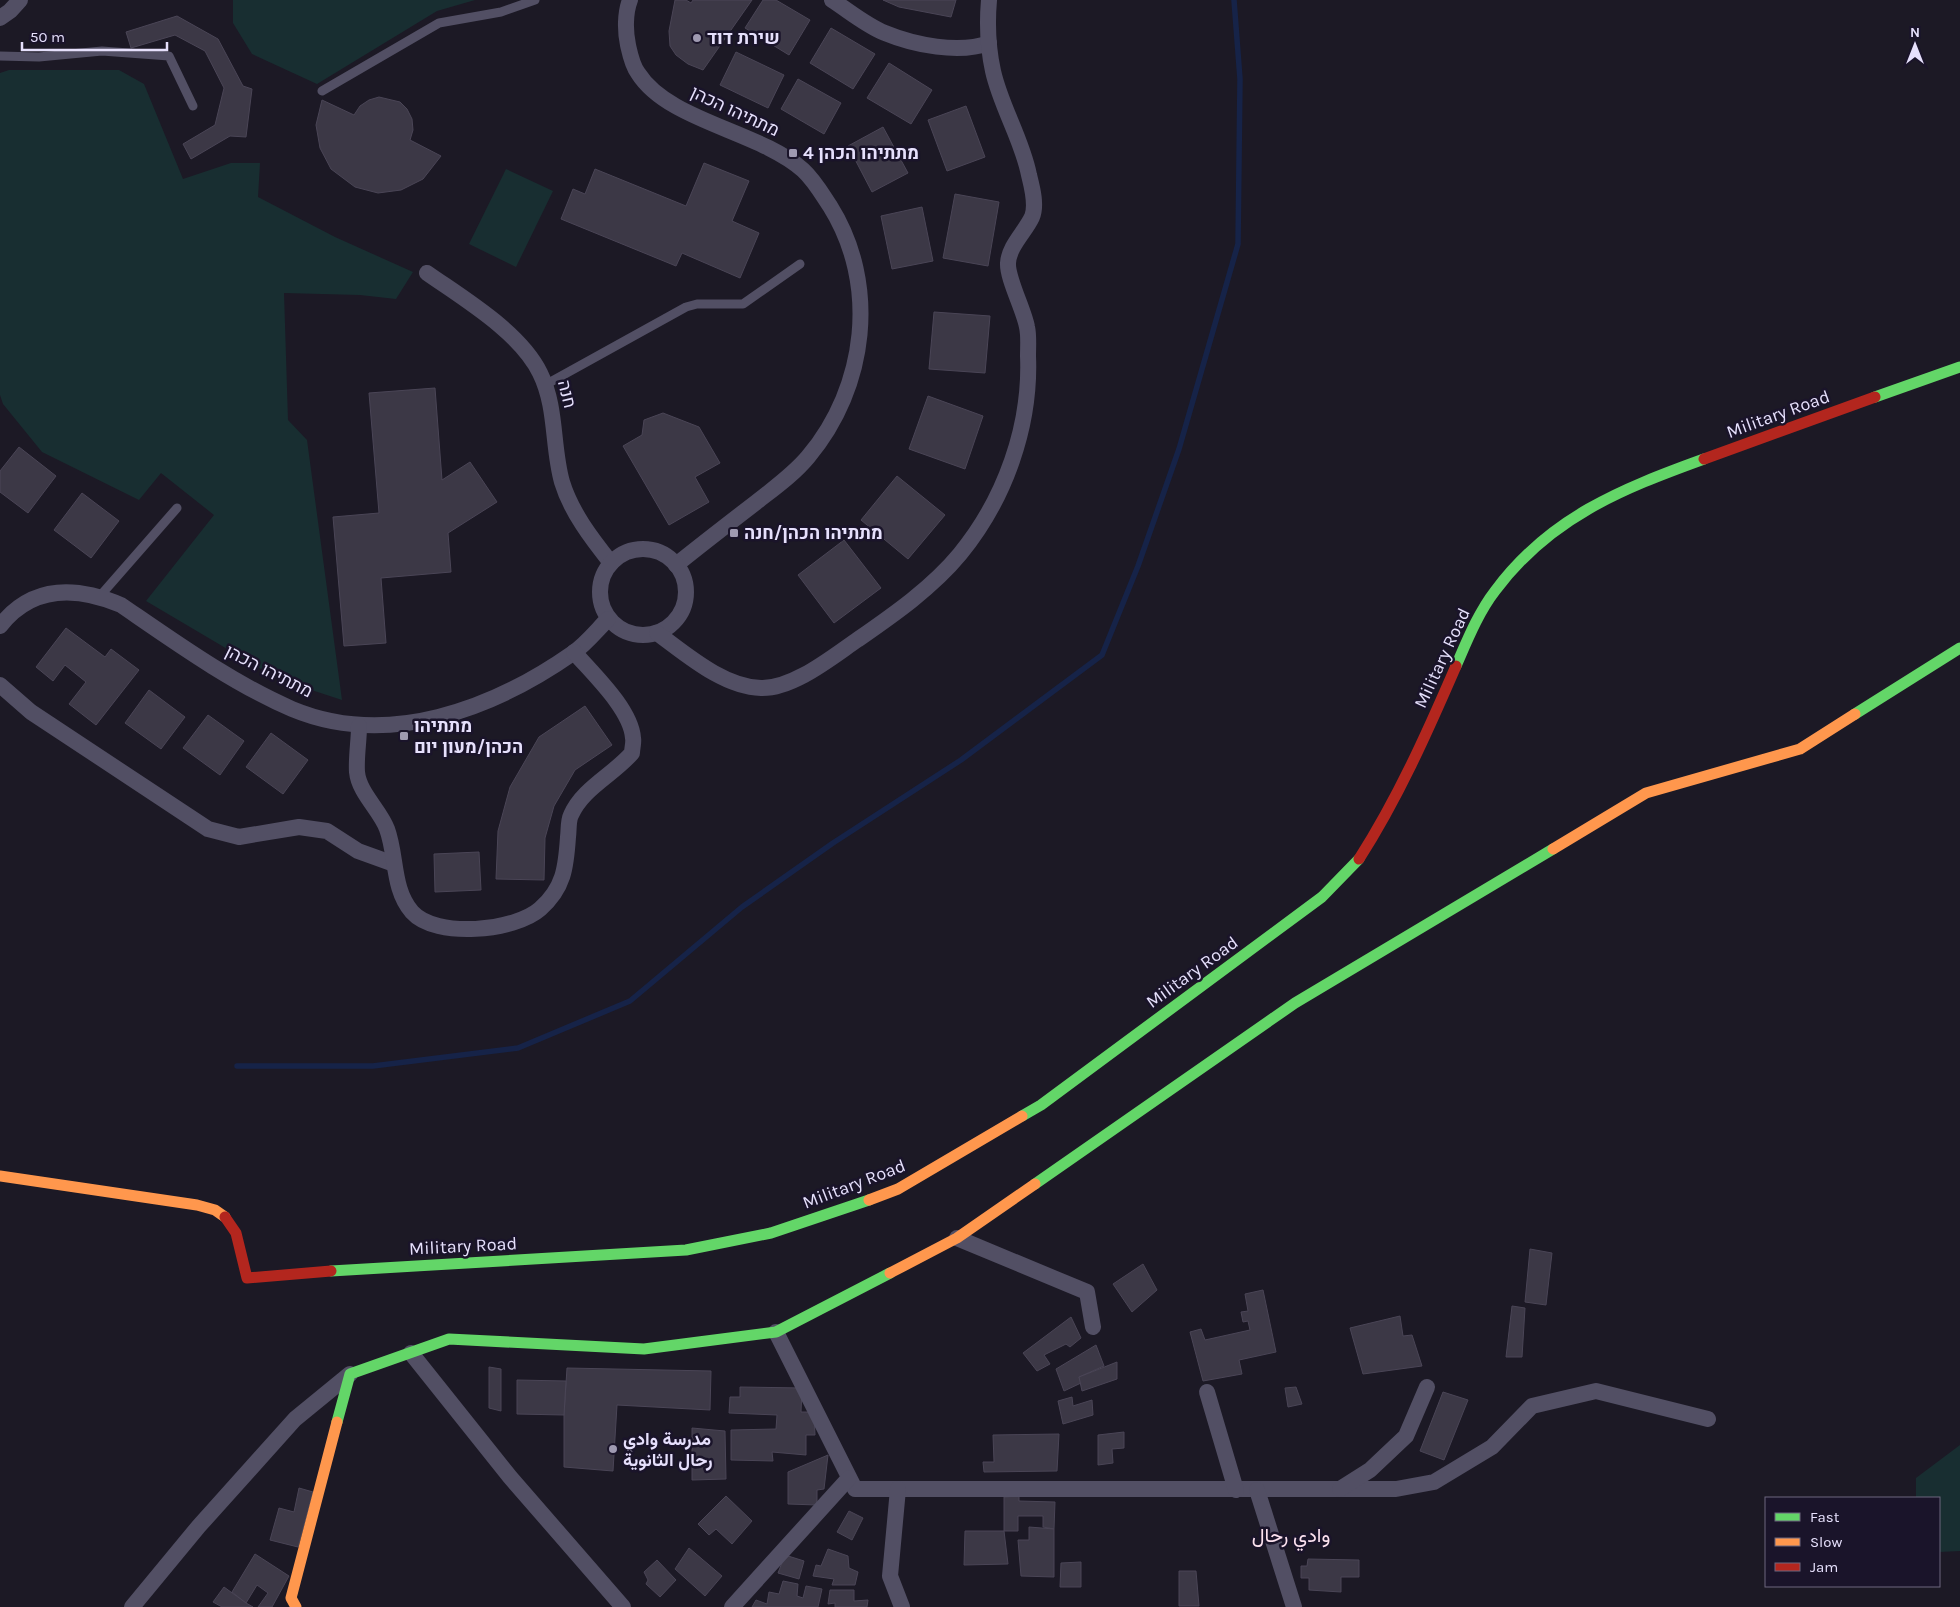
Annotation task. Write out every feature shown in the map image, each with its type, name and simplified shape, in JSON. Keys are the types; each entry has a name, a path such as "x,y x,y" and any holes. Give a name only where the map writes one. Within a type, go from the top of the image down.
{"street":[{"path":"0,18 10,12 20,0"},
{"name":"מתתיהו הכהן","path":"630,0 626,20 626,37 631,58 638,74 670,103 778,153 803,170 821,191 835,214 850,244 858,273 860,307 859,342 841,407 828,432 784,482 676,564"},
{"path":"832,0 884,33 908,40 958,48 977,48 989,43"},
{"path":"657,633 719,675 744,686 762,689 778,686 825,662 894,614 934,580 959,555 984,518 1012,460 1028,392 1027,328 1008,264 1012,248 1033,214 1033,194 1028,170 993,72 989,43 989,0"},
{"name":"חנה","path":"427,273 504,330 540,373 549,396 562,481 583,525 610,563"},
{"name":"Military Road","path":"0,1176 197,1205 221,1214 232,1224 239,1239 247,1278 274,1274 686,1250 771,1233 820,1218 898,1189 1041,1105 1322,897 1355,866 1386,817 1416,758 1469,637 1494,592 1532,549 1572,517 1610,496 1673,470 1960,367"},
{"path":"635,549 650,549 665,554 676,564 685,581 686,596 679,616 668,627 657,633 639,635 620,628 608,618 602,606 599,592 600,583 610,563 622,554 635,549"},
{"name":"מתתיהו הכהן","path":"0,626 14,611 29,601 44,595 78,592 100,596 121,605 241,683 293,710 359,726 397,725 443,717 485,703 574,652 608,618"},
{"path":"132,1607 199,1526 295,1419 350,1374 449,1339 644,1349 776,1332 957,1238 1295,1002 1646,793 1800,749 1960,648"},
{"path":"359,726 357,774 387,829 404,900 412,913 426,922 440,926 471,929 514,922 539,910 552,897 564,876 570,816 580,800 632,753 633,737 629,722 619,705 574,652"},
{"path":"0,685 31,712 208,829 239,837 299,827 327,831 358,851 394,864"},
{"path":"957,1238 1086,1292 1093,1327"},
{"path":"776,1332 855,1489 1396,1489 1434,1482 1492,1447 1532,1406 1596,1391 1708,1419"},
{"path":"411,1353 510,1476 624,1607"},
{"path":"296,1607 291,1598 350,1374"},
{"path":"1340,1489 1370,1470 1406,1436 1427,1387"},
{"path":"1208,1392 1236,1490"},
{"path":"732,1607 849,1478"},
{"path":"898,1489 890,1576 902,1607"},
{"path":"1257,1490 1294,1607"}],"lane":[{"path":"322,91 439,23 501,12 535,0"},
{"path":"0,56 39,57 102,51 169,56 193,106"},
{"path":"544,385 686,307 697,304 743,304 800,264"},
{"path":"100,596 177,508"}],"green space":[{"path":"233,0 475,0 437,11 317,84 252,54 233,23"},
{"path":"9,70 119,70 144,84 183,179 231,163 260,163 258,197 335,237 413,272 396,299 360,295 284,293 288,420 307,440 342,700 278,679 146,601 214,515 161,473 139,500 42,452 3,404 0,395 0,73"},
{"path":"506,169 553,191 516,267 469,244"},
{"path":"1960,1445 1960,1551 1940,1552 1940,1497 1916,1497 1916,1478"}],"building":[{"name":"שירת דוד","path":"675,0 686,0 691,3 693,0 752,0 703,70 688,64 676,55 670,46 669,31"},
{"path":"763,0 776,0 810,20 789,55 745,28"},
{"path":"883,0 956,0 951,17 899,7"},
{"path":"177,16 218,39 243,86 252,89 246,137 230,136 191,159 183,144 215,125 224,88 205,51 175,35 131,48 126,32"},
{"path":"831,28 875,54 853,89 810,63"},
{"path":"736,52 784,75 768,108 720,85"},
{"path":"889,63 932,90 911,124 867,98"},
{"path":"798,79 841,103 824,134 781,109"},
{"path":"379,97 400,102 407,109 412,119 413,130 410,140 441,156 423,179 401,190 378,193 355,187 331,169 320,148 316,125 322,100 354,115 360,106 369,100"},
{"path":"966,106 985,157 947,171 928,120"},
{"path":"883,127 908,173 872,192 848,146"},
{"path":"704,163 749,181 732,221 759,233 740,278 682,253 676,266 561,219 573,189 585,194 595,169 686,206"},
{"path":"955,194 999,202 988,266 943,258"},
{"path":"922,207 933,261 892,269 881,216"},
{"path":"934,312 990,316 985,373 929,369"},
{"path":"435,388 442,480 470,462 497,502 448,533 451,572 381,578 386,643 344,646 333,517 379,513 369,393"},
{"path":"928,396 983,416 965,469 909,449"},
{"path":"663,413 699,427 720,463 695,477 709,502 669,525 623,446 642,435 644,420"},
{"path":"19,447 56,476 28,513 0,492 0,471"},
{"path":"897,476 945,515 908,559 861,520"},
{"path":"82,493 119,521 91,558 54,530"},
{"path":"844,540 881,588 834,623 798,575"},
{"path":"66,628 105,657 111,649 139,670 96,725 69,704 86,682 65,665 53,681 36,667"},
{"path":"149,690 185,717 161,749 125,723"},
{"path":"585,706 612,745 575,770 554,806 545,838 544,880 496,879 498,831 510,787 539,737"},
{"path":"208,715 244,741 220,775 183,748"},
{"path":"271,733 308,760 283,794 246,767"},
{"path":"479,852 481,890 435,892 434,854"},
{"path":"1530,1249 1552,1253 1546,1305 1525,1302"},
{"path":"1143,1264 1157,1290 1132,1312 1113,1284"},
{"path":"1263,1290 1276,1352 1239,1360 1242,1374 1203,1381 1190,1332 1201,1329 1205,1340 1250,1330 1248,1321 1243,1322 1241,1312 1248,1311 1245,1294"},
{"path":"1512,1306 1525,1308 1522,1357 1506,1357"},
{"path":"1400,1316 1403,1336 1412,1335 1422,1366 1363,1374 1350,1328"},
{"path":"1071,1317 1081,1338 1070,1347 1066,1344 1044,1355 1050,1364 1037,1371 1023,1353"},
{"path":"1096,1345 1104,1366 1079,1377 1081,1383 1064,1391 1056,1369"},
{"path":"1117,1362 1117,1379 1082,1391 1079,1377"},
{"path":"489,1367 501,1369 501,1411 489,1408"},
{"path":"567,1368 711,1371 710,1410 617,1405 613,1471 564,1467 564,1415"},
{"path":"517,1380 566,1381 564,1415 517,1414"},
{"path":"740,1387 802,1388 801,1412 814,1412 815,1435 806,1435 806,1455 772,1452 773,1461 731,1460 731,1430 776,1429 777,1415 729,1413 730,1397 740,1397"},
{"path":"1296,1387 1302,1404 1288,1407 1285,1388"},
{"path":"1443,1392 1468,1400 1444,1460 1420,1451"},
{"path":"1072,1397 1073,1406 1092,1400 1093,1415 1063,1424 1058,1401"},
{"path":"692,1428 725,1431 726,1479 692,1480"},
{"path":"1124,1432 1124,1448 1112,1449 1113,1463 1098,1465 1098,1435"},
{"path":"1059,1434 1057,1471 984,1472 983,1462 994,1462 993,1435"},
{"path":"828,1455 824,1489 817,1490 817,1505 788,1504 788,1472"},
{"path":"299,1488 313,1492 298,1547 270,1540 279,1508 294,1512"},
{"path":"726,1496 752,1521 732,1544 716,1529 709,1535 698,1524"},
{"path":"1019,1496 1019,1501 1055,1502 1054,1529 1043,1527 1043,1516 1018,1516 1018,1531 1004,1531 1004,1497"},
{"path":"849,1511 863,1518 852,1540 837,1532"},
{"path":"1029,1527 1054,1529 1054,1577 1021,1576 1018,1540 1029,1540"},
{"path":"965,1531 1004,1531 1008,1564 964,1565"},
{"path":"689,1548 722,1576 705,1596 675,1569"},
{"path":"828,1549 848,1556 849,1568 858,1572 855,1585 832,1585 834,1579 813,1576 816,1565 821,1566"},
{"path":"255,1554 289,1576 272,1607 258,1607 268,1593 257,1585 246,1603 232,1592"},
{"path":"785,1555 804,1561 799,1579 778,1573"},
{"path":"1308,1559 1359,1560 1359,1577 1341,1577 1341,1592 1309,1590 1309,1578 1301,1578 1301,1566 1307,1566"},
{"path":"657,1560 676,1580 660,1597 646,1584 648,1580 644,1572"},
{"path":"1081,1562 1081,1587 1060,1587 1061,1563"},
{"path":"1179,1571 1196,1571 1199,1606 1179,1606"},
{"path":"783,1581 798,1584 797,1596 803,1598 806,1586 822,1589 818,1607 752,1607 756,1600 767,1604 769,1592 779,1594"},
{"path":"224,1587 253,1607 222,1607 213,1602"},
{"path":"830,1590 854,1590 854,1601 868,1600 867,1607 835,1607 835,1603 828,1604"}],"waterway":[{"path":"237,1066 373,1066 518,1048 630,1001 742,907 833,843 961,760 1102,655 1138,566 1179,449 1238,244 1240,79 1234,0"}],"traffic: fast":[{"path":"1875,397 1960,367"},
{"path":"1456,666 1483,608 1516,566 1539,544 1563,525 1616,495 1673,470 1704,459"},
{"path":"1855,714 1960,648"},
{"path":"1035,1184 1295,1003 1553,849"},
{"path":"1022,1116 1041,1105 1322,897 1359,859"},
{"path":"331,1271 686,1250 771,1233 869,1200"},
{"path":"337,1422 350,1374 449,1339 644,1349 776,1332 890,1273"}],"traffic: slow":[{"path":"1553,849 1646,793 1800,749 1855,714"},
{"path":"869,1200 898,1189 1022,1116"},
{"path":"0,1176 197,1205 215,1210 225,1217"},
{"path":"890,1273 957,1238 1035,1184"},
{"path":"296,1607 291,1598 337,1422"}],"traffic: jam":[{"path":"1704,459 1875,397"},
{"path":"1359,859 1387,813 1423,740 1456,666"},
{"path":"225,1217 236,1233 247,1278 331,1271"}],"place":[{"name":"שירת דוד","path":"697,38"},
{"name":"מתתיהו הכהן 4","path":"793,153"},
{"name":"מתתיהו הכהן/חנה","path":"734,533"},
{"name":"מתתיהו הכהן/מעון יום","path":"404,736"},
{"name":"مدرسة وادي رحال الثانوية","path":"613,1449"}],"district":[{"name":"وادي رحال","path":"1291,1535"}]}
